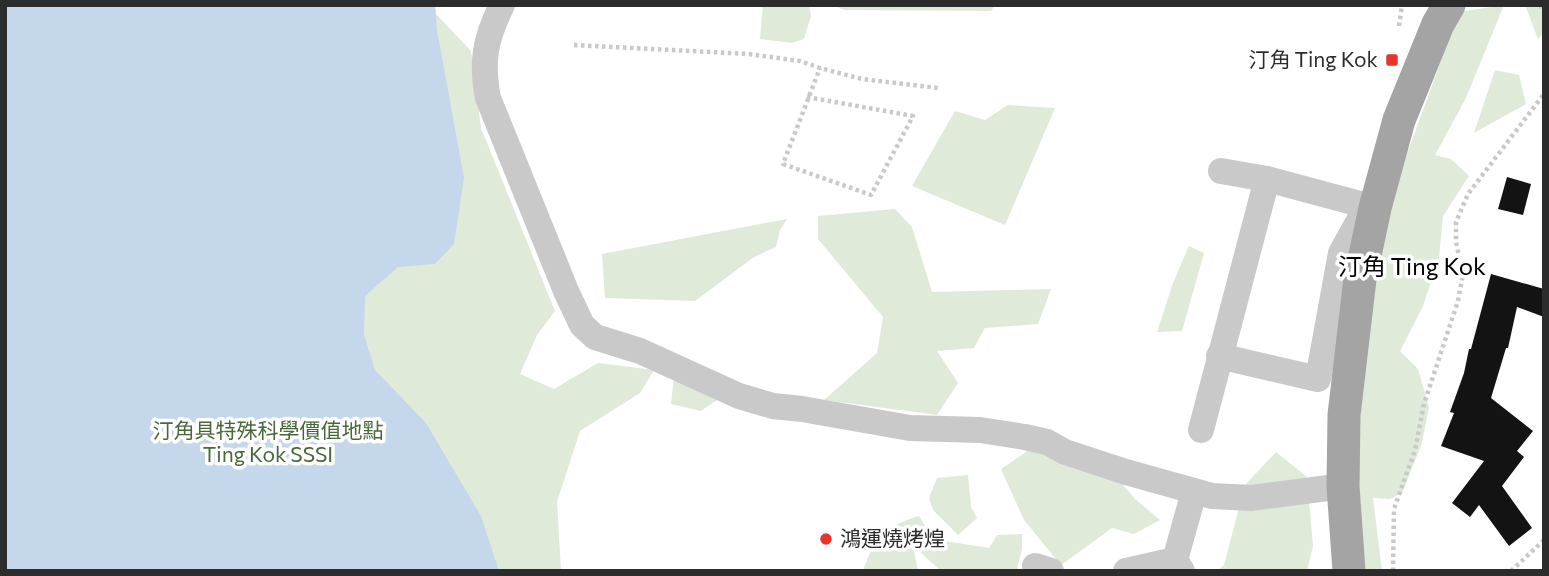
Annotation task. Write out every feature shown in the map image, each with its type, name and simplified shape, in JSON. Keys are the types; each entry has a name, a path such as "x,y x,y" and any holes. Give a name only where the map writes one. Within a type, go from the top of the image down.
{"main road":[{"path":"1349,571 1343,486 1344,415 1371,207 1399,120 1438,24 1449,5"}],"lane":[{"path":"502,5 492,24 485,48 484,76 488,98 566,291 582,325 595,337 640,352 739,396 772,406 911,428 981,430 1025,437 1046,442 1065,452 1101,464 1212,496 1251,498 1343,486"},
{"path":"1219,356 1318,379 1341,253 1371,207 1267,179 1221,171"},
{"path":"1201,430 1267,179"},
{"path":"1126,571 1179,565 1194,492"}],"path":[{"path":"1399,26 1402,5"},
{"path":"1540,5 1544,11"},
{"path":"574,45 750,54 800,61 862,79 938,88"},
{"path":"807,97 913,116 871,195 783,164 807,97 820,68"},
{"path":"1393,571 1394,509 1415,450 1424,404 1461,286 1461,260 1455,232 1458,212 1468,194 1544,93"},
{"path":"1511,571 1544,540"}],"green space":[{"name":"汀角具特殊科學價值地點 Ting Kok SSSI","path":"5,5 435,5 436,14 471,51 481,128 555,311 537,335 520,374 554,389 598,363 654,370 640,393 580,431 557,502 561,571 5,571"},
{"path":"763,5 809,5 811,16 804,39 792,43 760,39"},
{"path":"833,5 995,5 991,11 844,10"},
{"path":"1504,5 1466,98 1435,155 1451,159 1469,176 1443,216 1439,258 1423,306 1400,351 1418,369 1429,407 1422,443 1402,493 1390,499 1373,498 1382,571 1363,571 1338,373 1386,211 1459,12"},
{"path":"1525,5 1544,5 1544,32 1538,39"},
{"path":"1495,70 1519,75 1526,104 1474,133"},
{"path":"1008,105 1055,108 1005,225 912,186 955,111 985,120"},
{"path":"895,209 912,227 932,292 1051,289 1038,324 985,328 974,348 937,351 958,383 937,415 824,400 877,353 883,317 818,239 818,216"},
{"path":"787,219 780,230 776,247 754,257 695,301 605,298 602,254"},
{"path":"1189,246 1204,253 1182,331 1157,332 1173,283"},
{"path":"674,376 718,399 701,411 671,404"},
{"path":"1090,446 1135,499 1160,520 1134,534 1112,528 1061,565 1024,520 1001,469 1032,448"},
{"path":"1276,452 1307,477 1313,546 1307,571 1217,571 1224,565 1245,485"},
{"path":"968,475 971,507 977,518 958,535 933,510 929,498 937,478"},
{"path":"919,516 933,539 913,546 918,571 863,571 882,535 897,524"},
{"path":"1022,534 1022,549 1017,569 1022,571 941,571 920,552 945,541 989,548 997,535"}],"water":[{"path":"5,5 435,5 437,30 464,178 454,244 435,264 398,267 365,296 364,335 375,370 426,423 481,516 499,571 5,571"}],"building":[{"path":"1507,177 1531,184 1523,215 1498,209"},
{"path":"1491,274 1544,289 1544,317 1517,307 1508,348 1491,398 1533,431 1517,451 1524,457 1502,486 1532,528 1509,546 1479,505 1470,517 1452,503 1484,461 1441,446 1454,413 1450,412 1464,373"}],"place":[{"name":"汀角 Ting Kok","path":"1392,60"},
{"name":"鴻運燒烤煌","path":"826,539"}],"district":[{"name":"汀角 Ting Kok","path":"1412,267"}]}
